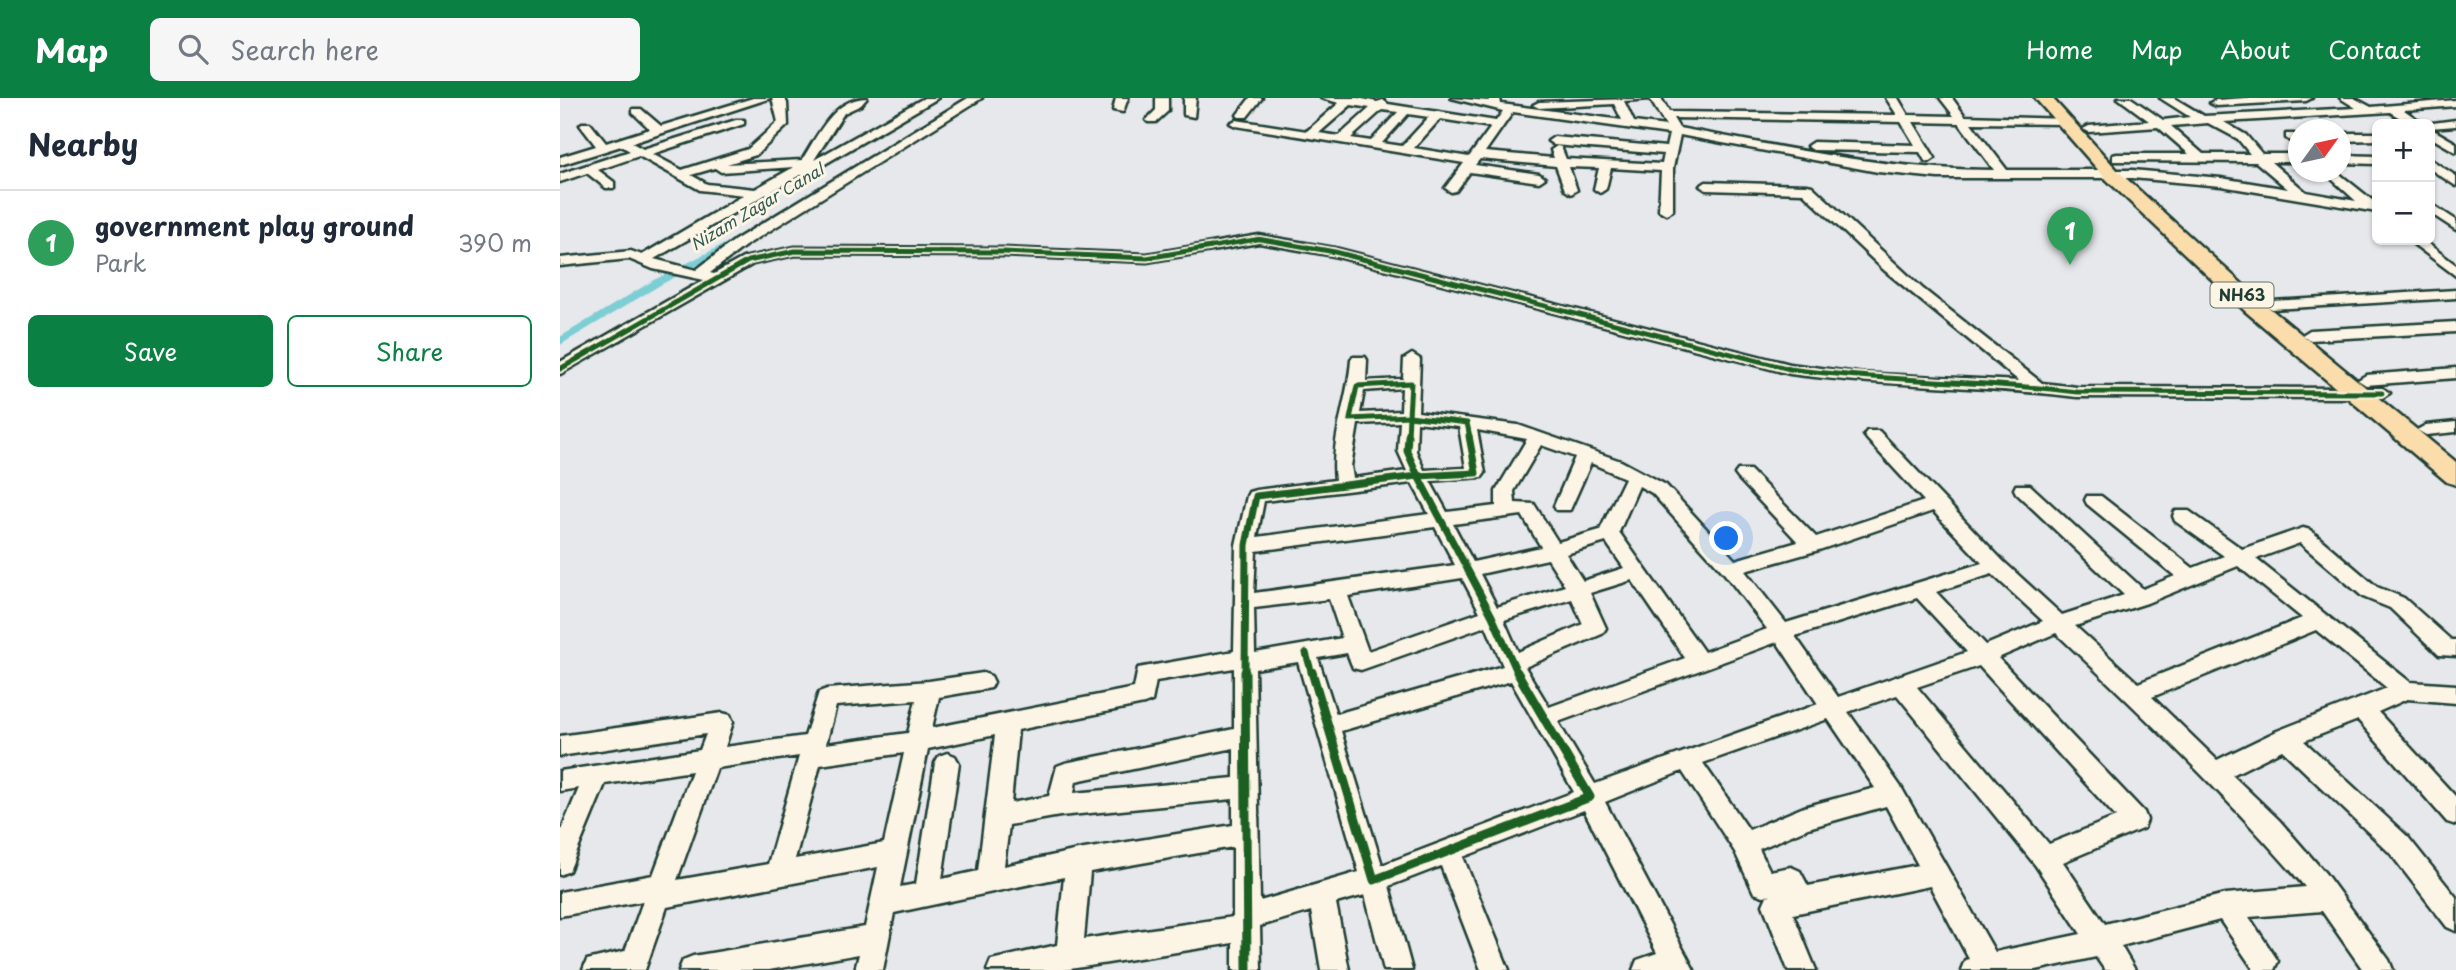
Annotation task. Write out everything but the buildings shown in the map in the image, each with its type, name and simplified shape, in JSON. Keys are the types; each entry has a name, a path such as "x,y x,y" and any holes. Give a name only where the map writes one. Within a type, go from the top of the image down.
{"highway":[{"name":"NH63","path":"2043,98 2064,121 2121,169 2176,222 2310,335 2368,388 2456,476"},
{"name":"NH63","path":"2059,98 2090,129 2121,169 2253,306 2426,429 2456,454"}],"street":[{"path":"560,162 677,125 698,114 727,110 765,98"},
{"path":"682,174 757,149 784,123 782,103 778,98"},
{"path":"793,175 809,158 840,111 857,103 861,98"},
{"path":"643,260 757,193 816,165 932,98"},
{"path":"697,275 740,243 976,98"},
{"path":"1152,120 1161,111 1162,98"},
{"path":"1190,98 1190,115"},
{"path":"1256,98 1240,119 1340,141 1472,162 1539,178"},
{"path":"1327,98 1500,125"},
{"path":"1340,141 1389,98"},
{"path":"1373,146 1408,111 1427,98"},
{"path":"1460,98 1555,115 1675,131 1878,168 1938,174 2004,175 2121,169 2200,158 2288,158"},
{"path":"1500,105 1645,98"},
{"path":"1655,98 1668,115 1675,131 1667,168 1666,210"},
{"path":"1892,98 1938,174"},
{"path":"1946,98 2004,175"},
{"path":"2124,98 2163,125 2200,158"},
{"path":"2165,98 2242,137 2258,156 2301,194"},
{"path":"2212,101 2306,98"},
{"path":"2346,98 2369,111"},
{"path":"1618,99 1630,126"},
{"path":"1309,135 1350,100"},
{"path":"2212,101 2238,118"},
{"path":"2090,129 2163,125 2207,119 2369,111 2391,103 2407,107 2456,103"},
{"path":"2391,103 2412,119"},
{"path":"1451,188 1500,125 1500,105"},
{"path":"727,110 754,129 771,135"},
{"path":"637,111 659,131"},
{"path":"1668,115 1707,111 1904,120 2064,121"},
{"path":"1405,150 1438,115"},
{"path":"1555,115 1551,131 1571,190"},
{"path":"560,178 740,121"},
{"path":"2435,124 2456,122"},
{"path":"586,125 604,148"},
{"path":"677,125 734,158 809,158"},
{"path":"2351,137 2372,137"},
{"path":"2435,137 2456,148"},
{"path":"1554,141 1669,151"},
{"path":"622,142 706,187 757,193"},
{"path":"1776,149 1789,146 1924,149"},
{"path":"1868,148 1878,168"},
{"path":"714,164 727,170 809,158"},
{"path":"2351,160 2372,161"},
{"path":"1472,162 1561,161 1667,168"},
{"path":"2435,162 2456,182"},
{"path":"1600,189 1605,164"},
{"path":"589,169 610,185"},
{"path":"2121,169 2372,207"},
{"path":"2343,182 2372,205"},
{"path":"1706,186 1807,189 1836,220 1987,349 2037,387"},
{"path":"2435,210 2453,223"},
{"path":"2435,218 2453,223"},
{"path":"560,369 748,261 795,251 1004,252 1147,258 1259,239 1335,252 1790,369 1858,379 2037,387 2077,392 2368,388 2456,373"},
{"path":"2421,245 2456,272"},
{"path":"560,262 631,255 658,265 717,278"},
{"path":"2272,305 2456,294"},
{"path":"2310,335 2456,327"},
{"path":"1412,359 1407,451 1515,667 1590,797 1678,965 1647,970"},
{"path":"1344,483 1342,466 1360,360"},
{"path":"1357,386 1410,383"},
{"path":"1350,419 1409,416 1518,430 1635,475 1659,489 1731,568 1781,632 1892,794 1985,969 2225,906 2326,898"},
{"path":"1247,970 1244,602 1246,545 1256,496 1344,483 1476,472 1467,423"},
{"path":"2426,429 2456,427"},
{"path":"1873,435 1996,566 2135,694 2270,828 2316,881 2379,970"},
{"path":"1506,510 1505,491 1537,437"},
{"path":"1563,506 1585,455"},
{"path":"1744,474 1812,545"},
{"path":"1635,475 1609,528 1610,534 1699,662"},
{"path":"2023,489 2140,598"},
{"path":"2094,500 2191,578"},
{"path":"1731,568 1812,545 1937,503"},
{"path":"1246,545 1527,508 1578,590 1599,633 1515,667 1329,725"},
{"path":"2182,516 2240,557 2405,690"},
{"path":"1244,602 1466,569 1555,552 1610,534"},
{"path":"1001,970 1074,960 1246,923 1322,895 1374,880 1687,759 1984,655 2057,624 2140,598 2240,557 2303,536 2370,592 2398,603 2453,652"},
{"path":"1544,718 1781,632 1996,566"},
{"path":"1336,590 1361,662 1635,572"},
{"path":"1921,589 2135,820 2045,858"},
{"path":"2135,694 2318,620"},
{"path":"560,781 709,757 918,741 1144,695 1146,674 1354,644"},
{"path":"1306,653 1398,970"},
{"path":"778,874 827,698 929,690 983,682"},
{"path":"1901,684 2045,858 2121,970"},
{"path":"869,970 929,690"},
{"path":"2213,773 2285,738 2405,690 2456,694"},
{"path":"2361,709 2456,814"},
{"path":"990,881 1008,721"},
{"path":"560,746 722,722 633,966 597,970"},
{"path":"1060,805 1065,774 1244,736"},
{"path":"2285,738 2399,845 2456,918"},
{"path":"1687,759 1744,844 1763,884 1791,879 1801,900"},
{"path":"927,894 947,763"},
{"path":"560,863 597,775"},
{"path":"996,816 1060,805 1245,787"},
{"path":"1744,844 1804,818 1892,794"},
{"path":"883,903 1078,862 1245,834"},
{"path":"1448,852 1495,970"},
{"path":"560,904 778,874 894,853"},
{"path":"1074,960 1078,862"},
{"path":"1802,970 1776,905 1936,873"},
{"path":"1322,895 1335,970"},
{"path":"2225,906 2264,961"},
{"path":"693,970 876,938"}],"waterway":[{"name":"Nizam Zagar Canal","path":"560,342 658,282 738,240"}],"cycle path":[{"path":"560,369 748,261 795,251 1004,252 1147,258 1259,239 1335,252 1790,369 1858,378 2037,387 2077,392 2382,393"},
{"path":"1247,970 1244,602 1246,545 1256,496 1418,476 1407,451 1409,416 1350,419 1357,386 1411,383 1409,416 1467,423 1476,473 1418,476 1492,616 1516,671 1590,797 1374,880 1306,653"}],"place":[{"name":"government play ground","path":"2070,265"}]}
